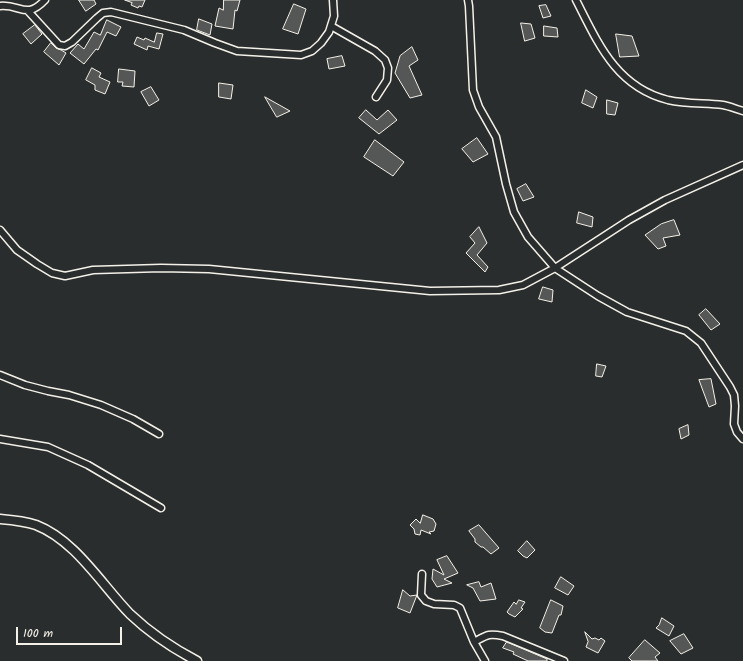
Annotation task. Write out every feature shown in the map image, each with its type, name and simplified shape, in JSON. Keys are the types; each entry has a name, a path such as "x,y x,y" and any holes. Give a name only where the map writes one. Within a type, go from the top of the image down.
{"street":[{"path":"28,11 39,6 45,0"},
{"path":"0,6 28,11 59,45 65,46 72,42 103,13 111,12 184,30 237,51 301,55 312,51 329,32 334,16 333,0"},
{"path":"468,0 473,90 479,107 496,137 506,184 514,212 528,237 555,268 598,296 627,312 686,331 701,343 734,394 734,424 737,432 743,439"},
{"path":"576,0 597,41 615,67 630,82 643,91 668,100 696,104 724,105 743,111"},
{"path":"331,26 374,51 385,60 388,68 386,80 376,97"},
{"path":"0,230 17,250 37,264 52,272 65,276 93,270 161,268 209,269 430,290 499,290 523,285 555,268 629,220 665,200 743,165"},
{"path":"0,375 25,385 69,395 101,405 133,419 158,434"},
{"path":"0,439 48,447 88,465 161,508"},
{"path":"0,519 15,520 35,525 51,532 82,558 115,598 132,615 152,632 197,661"},
{"path":"422,574 421,595 426,601 434,604 454,604 460,608 474,642 485,661"},
{"path":"474,642 489,634 496,634 564,661"}],"building":[{"path":"79,0 94,0 96,4 86,11"},
{"path":"125,0 145,0 142,7 139,6 138,8"},
{"path":"224,0 240,0 237,11 235,10 233,29 215,26 219,8 223,10"},
{"path":"294,4 306,9 298,34 283,29"},
{"path":"546,5 551,16 543,18 539,6"},
{"path":"199,19 212,24 210,35 197,30"},
{"path":"107,20 121,27 116,36 107,32 98,50 96,49 84,64 70,53 78,44 84,49 94,32 100,35"},
{"path":"521,23 531,24 535,38 525,41"},
{"path":"35,25 42,34 31,44 23,34"},
{"path":"544,26 557,28 558,37 544,36"},
{"path":"157,33 163,34 159,49 148,46 147,50 134,44 137,37 144,40 145,38 154,42"},
{"path":"616,34 632,36 639,56 620,57"},
{"path":"51,43 56,48 66,53 59,65 44,52"},
{"path":"412,47 418,60 409,66 422,95 410,98 395,73 400,56"},
{"path":"342,56 345,66 329,69 327,59"},
{"path":"92,68 101,73 99,77 110,82 105,94 95,90 95,85 86,80"},
{"path":"119,69 135,71 134,87 122,86 123,82 118,82"},
{"path":"219,83 233,85 231,99 219,97"},
{"path":"151,87 159,100 149,106 141,92"},
{"path":"586,90 597,97 593,108 582,103"},
{"path":"265,97 290,111 277,117"},
{"path":"607,100 618,103 615,115 607,114"},
{"path":"366,110 377,120 388,110 397,120 379,134 359,118"},
{"path":"477,138 488,154 473,162 462,149"},
{"path":"375,140 404,162 393,176 364,157"},
{"path":"526,184 534,197 523,201 517,189"},
{"path":"579,212 593,217 592,227 577,223"},
{"path":"674,220 680,235 663,238 666,246 658,249 645,235 661,224"},
{"path":"479,227 487,243 477,255 488,267 485,272 466,253 475,243 470,237"},
{"path":"543,287 553,290 552,302 539,299"},
{"path":"706,309 720,324 711,330 699,315"},
{"path":"597,364 606,366 602,377 596,376"},
{"path":"711,379 716,404 709,407 699,380"},
{"path":"688,425 689,435 681,439 679,429"},
{"path":"423,515 433,519 436,524 434,531 429,532 431,534 421,530 420,535 415,534 414,529 410,525 416,519 420,523"},
{"path":"479,525 499,548 491,554 475,542 475,539 469,531"},
{"path":"527,541 535,550 527,558 518,551"},
{"path":"447,556 458,573 444,579 452,583 437,587 432,579 433,569 444,575 437,560"},
{"path":"561,577 574,586 568,595 555,588"},
{"path":"479,582 481,587 491,583 496,599 480,601 473,588 467,585"},
{"path":"403,590 410,596 417,595 410,613 398,608"},
{"path":"519,600 525,602 521,608 523,609 515,617 507,612 514,602 516,604"},
{"path":"551,600 563,606 561,615 559,615 552,633 545,632 540,628"},
{"path":"662,618 674,626 669,636 656,628"},
{"path":"585,632 592,639 595,638 599,640 601,638 605,641 598,653 586,647 588,642"},
{"path":"684,634 693,648 681,654 670,641"},
{"path":"645,640 660,653 655,657 658,661 632,661 629,658"},
{"path":"507,642 547,659 547,661 528,661 513,654 514,652 503,648"}]}
